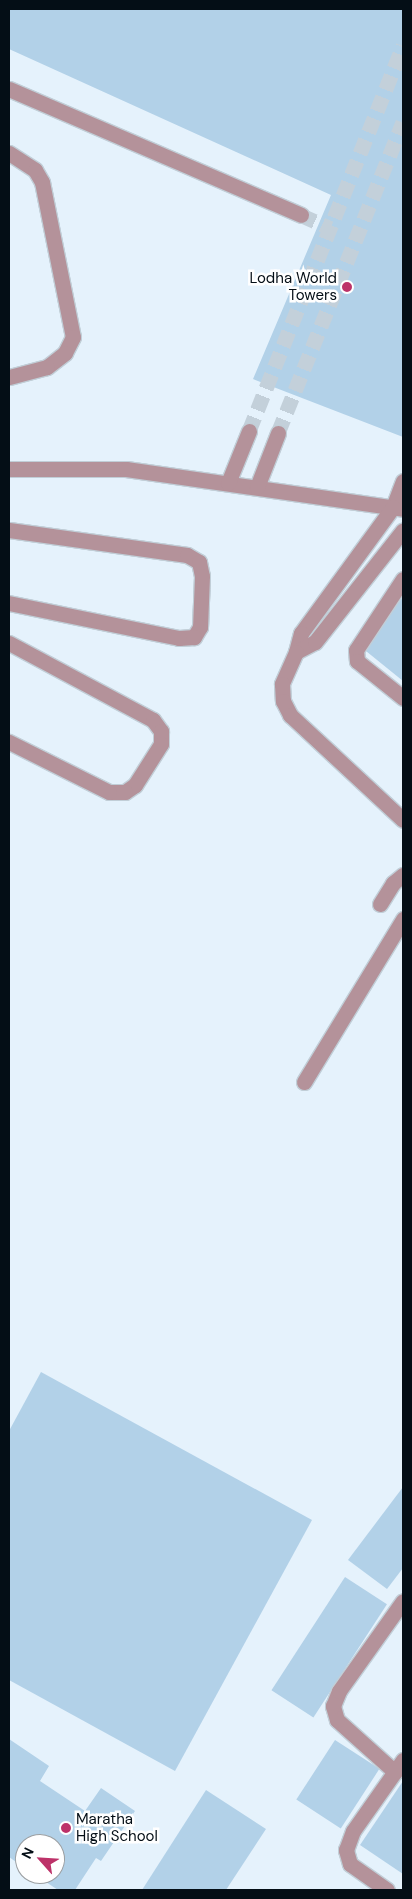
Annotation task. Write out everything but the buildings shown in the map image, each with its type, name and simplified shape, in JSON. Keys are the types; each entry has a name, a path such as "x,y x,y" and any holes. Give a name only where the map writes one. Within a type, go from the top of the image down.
{"street":[{"path":"9,89 301,215"},
{"path":"9,153 35,170 42,182 73,337 65,353 47,367 9,377"},
{"path":"228,483 249,431"},
{"path":"257,486 278,433"},
{"path":"9,470 126,469 257,486 398,508"},
{"path":"403,481 398,508 301,633 296,652 282,684 283,701 290,715 403,820"},
{"path":"9,530 187,555 199,562 202,576 200,627 194,638 179,638 9,603"},
{"path":"296,652 315,642 403,530"},
{"path":"403,578 356,650 357,661 403,698"},
{"path":"9,643 153,720 161,730 161,744 135,785 125,792 109,792 9,742"},
{"path":"380,904 393,883 403,875"},
{"path":"304,1082 403,919"},
{"path":"387,1890 350,1864 346,1850 353,1831 399,1766 337,1720 333,1706 339,1691 403,1601"}],"tunnel":[{"path":"249,431 403,46"},
{"path":"278,433 403,122"},
{"path":"301,215 330,228"}],"place":[{"name":"Lodha World Towers","path":"347,287"},
{"name":"Maratha High School","path":"66,1828"}]}
